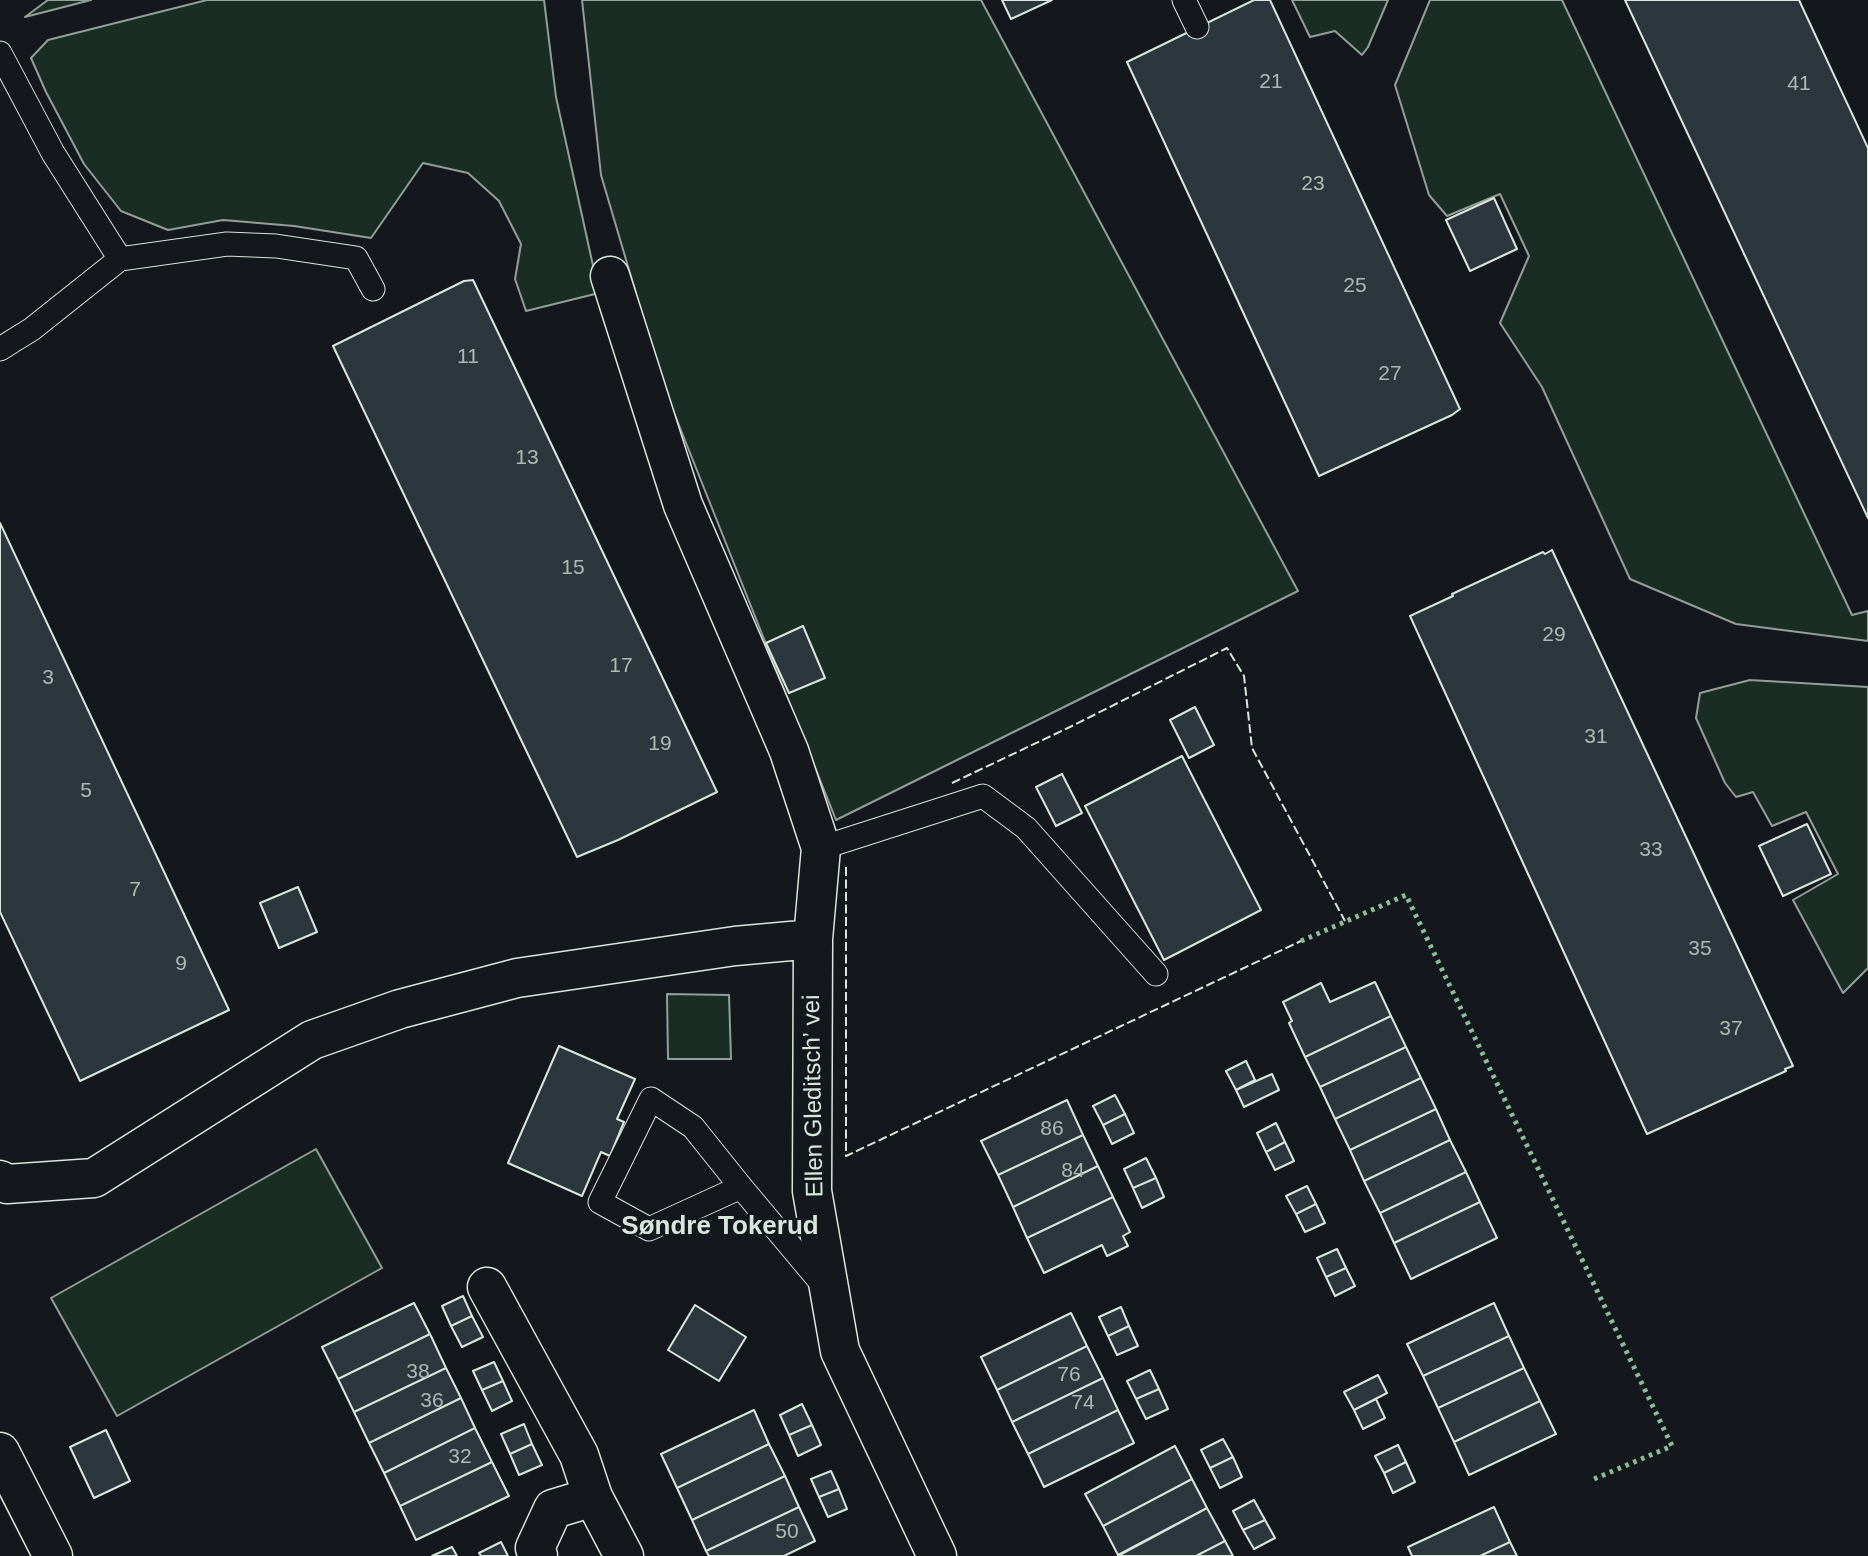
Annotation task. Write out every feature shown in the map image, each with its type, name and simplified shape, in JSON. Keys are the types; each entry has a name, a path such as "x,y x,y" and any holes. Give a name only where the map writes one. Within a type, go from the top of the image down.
{"street":[{"path":"610,276 683,505 789,751 821,849"},
{"name":"Ellen Gleditsch’ vei","path":"821,849 813,939 812,1191 840,1351 937,1556"},
{"path":"2,1189 94,1178 312,1040 400,1009 517,978 735,946 813,939"},
{"path":"487,1287 579,1455 593,1497 624,1556"},
{"path":"0,1452 52,1556"},
{"path":"538,1556 535,1548 553,1509 593,1497"}],"lane":[{"path":"1184,0 1197,27"},
{"path":"0,53 53,153 120,259"},
{"path":"0,349 33,329 120,259 227,244 276,246 356,258 373,289"},
{"path":"821,849 983,796 1026,828 1156,974"},
{"name":"Ellen Gleditsch’ vei","path":"741,1187 649,1229 600,1202 651,1099 692,1127 830,1294"}],"green space":[{"path":"48,0 91,0 25,17"},
{"path":"207,0 544,0 556,97 599,293 526,311 515,279 521,244 499,201 468,173 423,163 371,238 294,226 223,220 168,230 121,211 84,164 31,58 48,40"},
{"path":"582,0 981,0 1298,591 836,820 663,385 601,175"},
{"path":"1292,0 1388,0 1362,55 1335,31 1310,37"},
{"path":"1430,0 1562,0 1852,615 1868,611 1868,641 1736,624 1630,579 1542,387 1500,323 1529,256 1500,194 1447,216 1429,195 1395,85"},
{"path":"1750,680 1868,687 1868,968 1843,993 1793,900 1838,874 1806,812 1772,826 1753,792 1736,797 1725,783 1696,718 1700,693"},
{"path":"667,994 729,995 731,1059 668,1059"},
{"path":"316,1149 382,1268 117,1416 51,1298"}],"building":[{"path":"1002,0 1052,0 1011,19"},
{"path":"1254,0 1270,0 1460,409 1319,476 1127,62"},
{"path":"1625,0 1799,0 1868,148 1868,518"},
{"path":"1494,198 1517,249 1470,271 1446,220"},
{"path":"473,280 717,792 577,857 333,346 464,281"},
{"path":"0,523 229,1010 80,1081 0,912"},
{"path":"1552,550 1793,1066 1647,1134 1410,616 1453,596 1452,594"},
{"path":"803,626 825,678 789,693 766,643"},
{"path":"1195,707 1214,745 1189,758 1170,720"},
{"path":"1182,756 1261,910 1164,960 1085,806"},
{"path":"1062,774 1082,813 1056,826 1036,787"},
{"path":"1807,824 1831,874 1783,896 1759,846"},
{"path":"298,887 317,932 279,948 260,903"},
{"path":"1375,982 1391,1016 1305,1057 1289,1023 1292,1021 1283,1002 1321,983 1330,1002"},
{"path":"1391,1016 1406,1047 1320,1087 1305,1057"},
{"path":"559,1046 635,1079 617,1119 624,1122 610,1156 601,1152 582,1196 508,1163"},
{"path":"1406,1047 1421,1078 1335,1119 1320,1087"},
{"path":"1246,1061 1255,1080 1236,1090 1226,1071"},
{"path":"1272,1074 1279,1090 1244,1107 1236,1090"},
{"path":"1421,1078 1436,1109 1350,1150 1335,1119"},
{"path":"1115,1095 1125,1114 1103,1125 1093,1106"},
{"path":"1067,1100 1083,1135 998,1175 981,1141"},
{"path":"1436,1109 1450,1140 1364,1181 1350,1150"},
{"path":"1125,1114 1134,1133 1112,1144 1103,1125"},
{"path":"1276,1123 1285,1142 1266,1152 1257,1133"},
{"path":"1083,1135 1098,1166 1013,1207 998,1175"},
{"path":"1450,1140 1466,1172 1380,1213 1364,1181"},
{"path":"1285,1142 1294,1161 1275,1170 1266,1152"},
{"path":"1146,1158 1156,1178 1133,1188 1124,1169"},
{"path":"1098,1166 1113,1197 1027,1238 1013,1207"},
{"path":"1466,1172 1480,1202 1394,1243 1380,1213"},
{"path":"1156,1178 1164,1197 1142,1208 1133,1188"},
{"path":"1307,1186 1316,1204 1296,1214 1286,1196"},
{"path":"1113,1197 1130,1232 1123,1236 1128,1246 1107,1256 1102,1245 1044,1273 1027,1238"},
{"path":"1480,1202 1497,1238 1411,1279 1394,1243"},
{"path":"1316,1204 1325,1223 1305,1232 1296,1214"},
{"path":"1337,1249 1346,1268 1326,1277 1317,1258"},
{"path":"1346,1268 1355,1286 1335,1296 1326,1277"},
{"path":"463,1296 472,1316 451,1326 442,1306"},
{"path":"414,1303 430,1334 338,1379 322,1347"},
{"path":"1494,1303 1509,1336 1423,1376 1407,1344"},
{"path":"695,1305 746,1337 719,1381 668,1350"},
{"path":"1121,1307 1129,1326 1108,1336 1099,1317"},
{"path":"1071,1313 1087,1346 997,1390 981,1357"},
{"path":"472,1316 483,1337 462,1347 451,1326"},
{"path":"1129,1326 1138,1346 1117,1355 1108,1336"},
{"path":"430,1334 446,1368 354,1412 338,1379"},
{"path":"1509,1336 1524,1368 1438,1408 1423,1376"},
{"path":"1087,1346 1103,1378 1012,1422 997,1390"},
{"path":"494,1362 503,1381 482,1390 473,1371"},
{"path":"446,1368 461,1398 369,1443 354,1412"},
{"path":"1524,1368 1540,1401 1454,1442 1438,1408"},
{"path":"1150,1370 1159,1389 1136,1399 1127,1381"},
{"path":"1378,1375 1387,1393 1354,1410 1344,1392"},
{"path":"1103,1378 1118,1410 1028,1454 1012,1422"},
{"path":"503,1381 512,1401 492,1411 482,1390"},
{"path":"1159,1389 1168,1409 1146,1419 1136,1399"},
{"path":"461,1398 475,1428 384,1473 369,1443"},
{"path":"1376,1399 1385,1418 1363,1429 1354,1410"},
{"path":"1540,1401 1556,1434 1469,1475 1454,1442"},
{"path":"802,1404 812,1425 789,1435 780,1415"},
{"path":"754,1410 769,1444 677,1488 661,1454"},
{"path":"1118,1410 1134,1443 1044,1487 1028,1454"},
{"path":"524,1424 532,1444 510,1454 501,1434"},
{"path":"812,1425 821,1445 798,1456 789,1435"},
{"path":"475,1428 492,1462 400,1506 384,1473"},
{"path":"106,1430 130,1481 94,1498 70,1447"},
{"path":"1223,1439 1233,1457 1210,1468 1201,1450"},
{"path":"532,1444 542,1465 519,1475 510,1454"},
{"path":"769,1444 785,1476 692,1520 677,1488"},
{"path":"1398,1445 1406,1462 1384,1473 1375,1456"},
{"path":"1175,1446 1192,1479 1103,1526 1085,1494"},
{"path":"1233,1457 1242,1477 1220,1488 1210,1468"},
{"path":"492,1462 509,1496 416,1540 400,1506"},
{"path":"1406,1462 1415,1482 1393,1493 1384,1473"},
{"path":"831,1471 839,1489 819,1497 811,1479"},
{"path":"785,1476 799,1507 706,1551 692,1520"},
{"path":"1192,1479 1207,1508 1118,1555 1103,1526"},
{"path":"839,1489 847,1509 828,1517 819,1497"},
{"path":"1254,1500 1265,1520 1243,1530 1233,1511"},
{"path":"799,1507 815,1541 784,1556 709,1556 706,1551"},
{"path":"1494,1507 1510,1542 1480,1556 1412,1556 1408,1547"},
{"path":"1207,1508 1225,1541 1196,1556 1118,1556"},
{"path":"1265,1520 1275,1538 1254,1549 1243,1530"},
{"path":"1225,1541 1233,1556 1196,1556"},
{"path":"501,1542 508,1556 481,1556 479,1553"},
{"path":"1510,1542 1517,1556 1480,1556"},
{"path":"452,1547 457,1556 432,1556"}],"hedge":[{"path":"1301,941 1406,895 1672,1446 1594,1479"}],"fence":[{"path":"952,783 1227,648 1244,676 1252,748 1345,921"},
{"path":"846,867 846,1156 1301,941"}],"district":[{"name":"Søndre Tokerud","path":"720,1227"}]}
